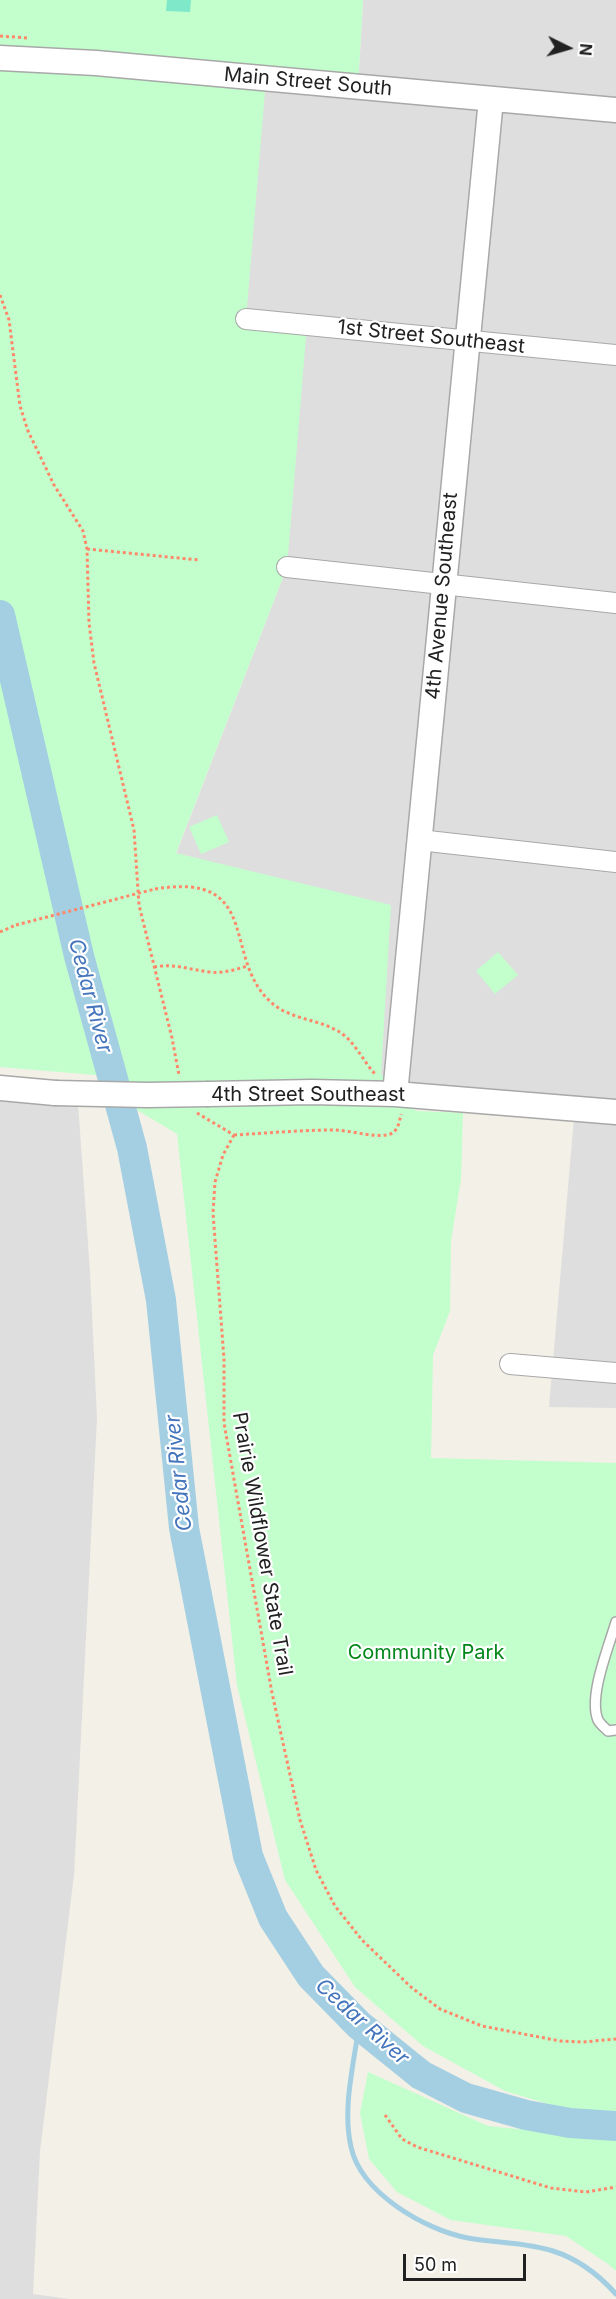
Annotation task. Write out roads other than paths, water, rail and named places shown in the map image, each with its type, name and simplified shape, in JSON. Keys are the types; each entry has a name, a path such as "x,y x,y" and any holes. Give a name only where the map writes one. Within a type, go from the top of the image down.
{"street":[{"name":"Main Street South","path":"0,58 96,63 616,110"},
{"name":"4th Avenue Southeast","path":"395,1094 491,99"},
{"name":"1st Street Southeast","path":"246,319 616,355"},
{"path":"287,567 616,603"},
{"path":"419,840 616,862"},
{"name":"4th Street Southeast","path":"0,1088 56,1093 147,1095 202,1102 322,1092 395,1094 616,1112"},
{"path":"510,1364 616,1372"}],"lane":[{"path":"616,1622 597,1687 596,1703 598,1720 608,1731 616,1730"}],"waterway":[{"name":"Cedar River","path":"0,615 79,956 132,1148 161,1300 184,1528 248,1856 273,1918 311,1976 359,2025 421,2075 466,2098 526,2115 570,2123 616,2126"},
{"path":"359,2025 348,2117 351,2147 357,2164 367,2180 397,2207 433,2227 468,2238 532,2246 562,2254 588,2268 616,2294"}],"park label":[{"name":"Community Park","path":"426,1653"}]}
